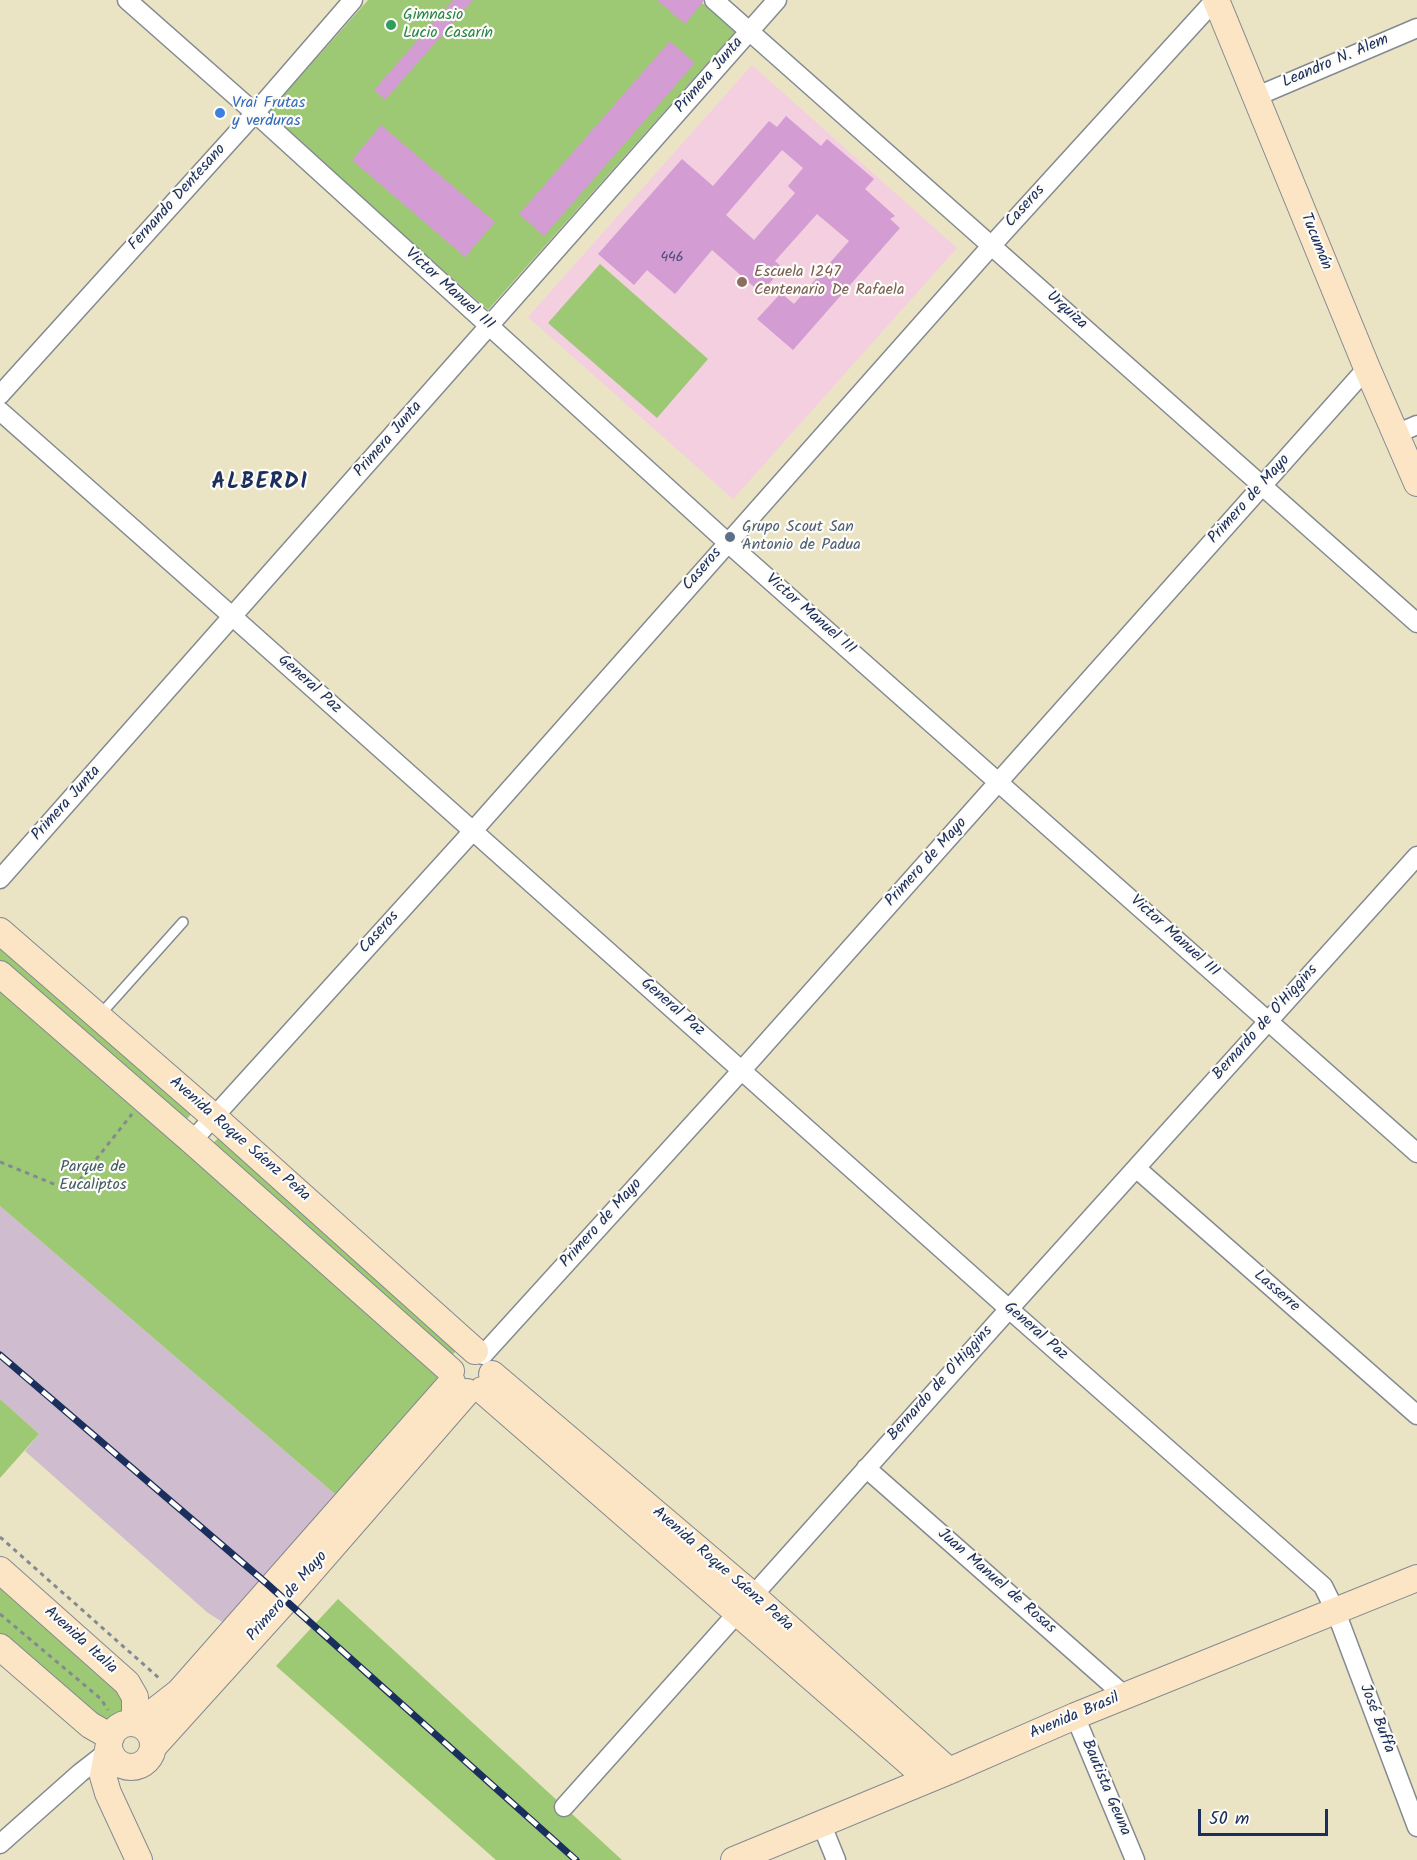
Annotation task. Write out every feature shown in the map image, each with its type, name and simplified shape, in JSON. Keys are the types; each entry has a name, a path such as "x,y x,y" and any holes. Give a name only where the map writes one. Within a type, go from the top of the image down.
{"street":[{"name":"Victor Manuel III","path":"127,0 255,112 728,543 1417,1153"},
{"name":"Fernando Dentesano","path":"0,395 354,0"},
{"name":"Urquiza","path":"714,0 1417,624"},
{"name":"Primera Junta","path":"0,879 777,0"},
{"name":"Tucumán","path":"1216,0 1367,368 1407,429 1417,483"},
{"name":"Caseros","path":"192,1141 472,832 992,245 1216,0"},
{"name":"Leandro N. Alem","path":"1256,97 1417,28"},
{"name":"Primero de Mayo","path":"148,1755 349,1514 472,1373 1367,368"},
{"name":"General Paz","path":"0,411 1323,1586 1336,1612"},
{"name":"Bernardo de O'Higgins","path":"564,1807 1417,856"},
{"name":"Avenida Roque Sáenz Peña","path":"0,931 214,1117 472,1373"},
{"name":"Avenida Roque Sáenz Peña","path":"0,974 192,1141 608,1485 938,1775"},
{"name":"Lasserre","path":"1136,1168 1417,1415"},
{"name":"Juan Manuel de Rosas","path":"866,1468 1125,1696"},
{"name":"Primero de Mayo","path":"0,1844 120,1734 179,1692 349,1514"},
{"name":"Avenida Italia","path":"0,1570 127,1683 135,1697 103,1776 108,1793 139,1860"},
{"name":"Avenida Brasil","path":"734,1860 1075,1716 1417,1578"},
{"name":"José Buffa","path":"1336,1612 1417,1827"},
{"path":"0,1647 90,1725 120,1734 149,1731 153,1738 148,1755 134,1767 119,1764 110,1752 120,1734"},
{"name":"Bautista Geuna","path":"1075,1716 1135,1860"},
{"name":"Avenida Italia","path":"122,1820 121,1794 124,1782 148,1755"},
{"path":"820,1823 836,1860"}],"lane":[{"path":"98,1017 183,922"}],"path":[{"path":"0,1162 71,1191 133,1113"},
{"path":"0,1537 161,1680"},
{"path":"0,1614 100,1699 120,1734"}],"shaded area":[{"name":"Escuela 1247 Centenario De Rafaela","path":"752,65 957,248 733,499 528,317"},
{"path":"0,1206 343,1501 232,1628 208,1613 25,1451 39,1434 0,1399"}],"green space":[{"path":"368,0 699,0 735,32 488,310 267,114"},
{"path":"600,264 708,359 657,418 548,323"},
{"path":"0,947 193,1112 180,1127 0,969"},
{"name":"Parque de Eucaliptos","path":"0,985 430,1365 439,1380 343,1501 0,1206"},
{"path":"218,1138 461,1345 448,1360 207,1150"},
{"path":"0,1399 39,1434 0,1478"},
{"path":"0,1580 124,1691 131,1708 121,1718 110,1723 99,1722 0,1638"},
{"path":"338,1599 622,1860 496,1860 276,1666"}],"building":[{"path":"453,0 473,0 385,100 374,90"},
{"path":"657,0 703,0 703,2 685,24"},
{"path":"670,41 695,63 544,236 519,214"},
{"path":"786,116 821,146 827,139 874,179 865,189 895,216 890,219 900,228 793,350 757,319 781,293 794,304 849,241 817,214 775,261 783,268 761,293 712,250 675,294 647,270 634,285 598,254 682,159 713,186 769,121 777,127","holes":["782,150 803,168 788,186 795,193 754,240 726,215"]},
{"path":"381,125 495,222 465,257 352,160"}],"railway":[{"path":"0,1355 265,1582 576,1860"}],"place":[{"name":"Gimnasio Lucio Casarín","path":"391,25"},
{"name":"Vrai Frutas y verduras","path":"220,113"},
{"name":"Escuela 1247 Centenario De Rafaela","path":"742,282"},
{"name":"Grupo Scout San Antonio de Padua","path":"730,537"}],"district":[{"name":"ALBERDI","path":"260,484"}]}
